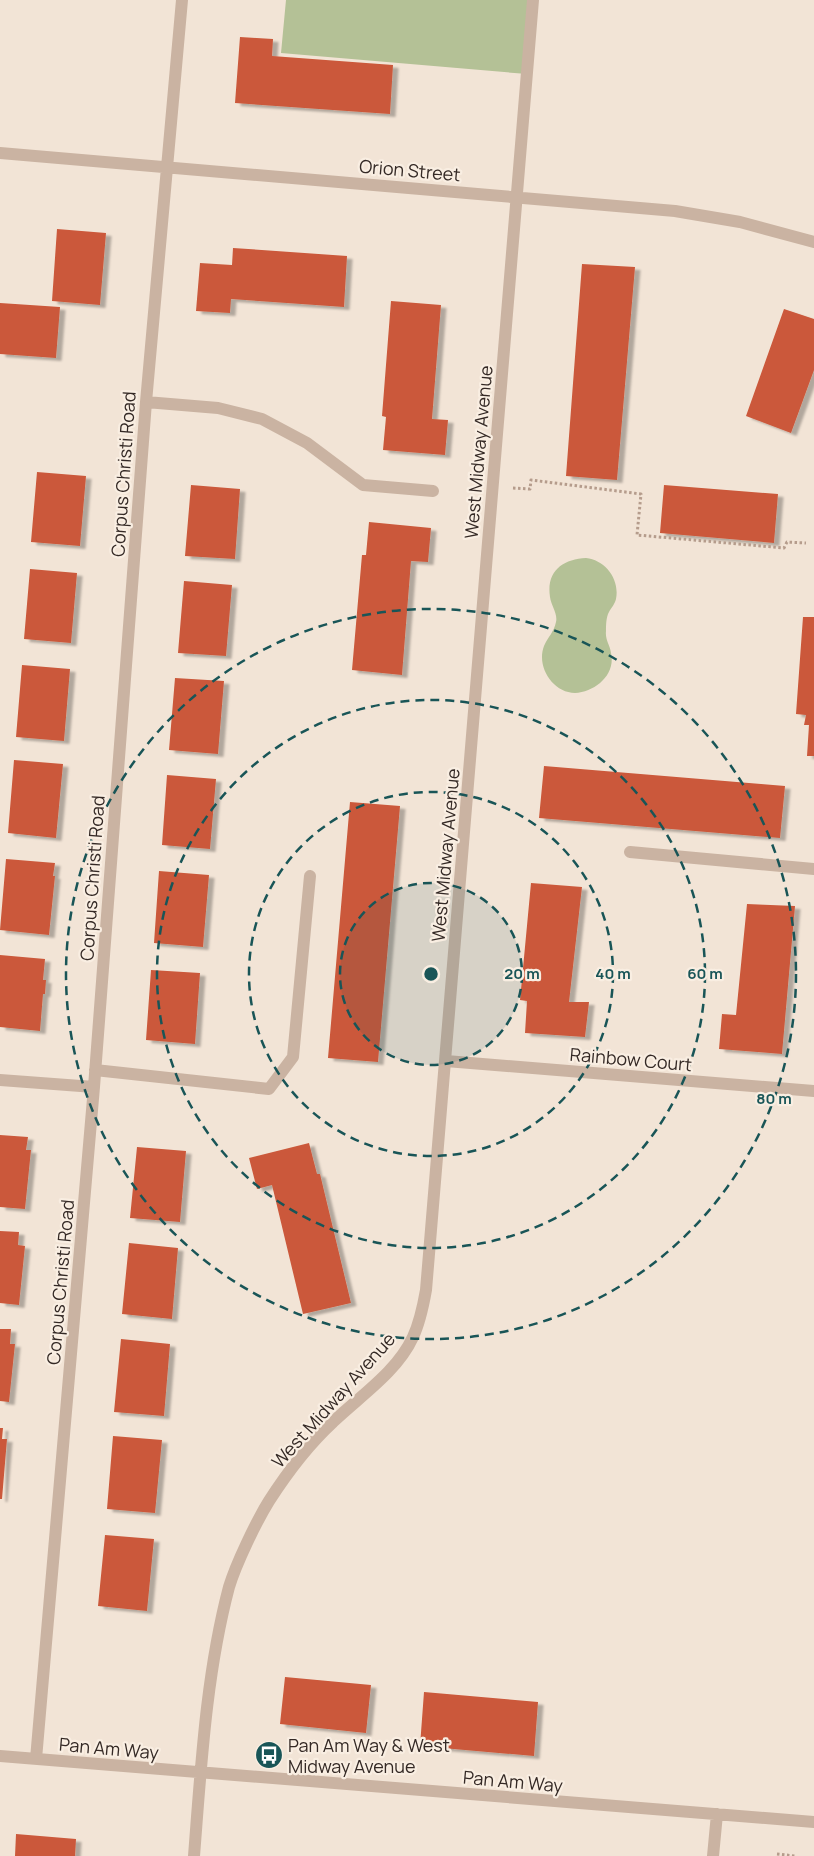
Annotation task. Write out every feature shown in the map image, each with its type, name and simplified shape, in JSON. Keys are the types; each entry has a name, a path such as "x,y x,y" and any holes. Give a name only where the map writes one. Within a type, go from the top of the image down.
{"street":[{"name":"Corpus Christi Road","path":"36,1759 94,1087 146,402 182,0"},
{"name":"West Midway Avenue","path":"194,1856 201,1773 216,1648 230,1585 244,1551 268,1503 297,1461 331,1423 396,1363 412,1340 421,1317 426,1290 533,0"},
{"name":"Orion Street","path":"0,154 675,211 740,222 814,242"},
{"path":"146,402 218,408 262,419 307,443 363,485 433,491"},
{"path":"630,852 814,869"},
{"path":"95,1070 269,1089 293,1057 310,876"},
{"name":"Rainbow Court","path":"446,1061 814,1091"},
{"path":"0,1080 94,1087"},
{"name":"Pan Am Way","path":"0,1756 814,1822"},
{"path":"714,1856 717,1814"}],"path":[{"path":"493,487 530,489 531,480 640,494 637,535 784,548 787,542 806,543"},
{"path":"777,1854 795,1856"}],"green space":[{"path":"286,0 533,0 527,74 281,53"},
{"path":"586,558 599,562 605,567 616,584 615,603 608,614 606,624 606,637 612,661 607,675 602,681 590,689 575,693 567,692 553,684 544,670 542,654 556,622 549,588 554,573 563,564"}],"building":[{"path":"240,37 273,39 272,56 393,65 390,114 235,103"},
{"path":"57,229 106,233 100,305 52,301"},
{"path":"233,248 347,256 344,307 231,299 230,313 196,311 200,263 232,265"},
{"path":"582,264 635,267 617,480 566,476"},
{"path":"391,301 441,305 432,419 448,420 445,455 383,450 386,417 382,416"},
{"path":"0,303 60,307 56,358 0,354"},
{"path":"784,309 814,319 814,370 791,433 746,416"},
{"path":"37,472 86,476 80,546 31,542"},
{"path":"191,485 240,489 235,559 185,556"},
{"path":"664,485 778,494 774,543 660,533"},
{"path":"369,522 431,528 428,562 411,561 402,675 352,670 362,555 366,555"},
{"path":"30,569 77,573 71,643 24,639"},
{"path":"184,581 232,585 226,656 178,653"},
{"path":"803,617 814,617 814,756 807,756 809,725 804,725 806,715 796,714"},
{"path":"22,665 70,669 64,741 16,737"},
{"path":"175,678 224,681 218,754 169,750"},
{"path":"14,760 63,764 56,838 8,833"},
{"path":"544,766 785,786 780,838 539,818"},
{"path":"167,775 216,779 210,849 162,845"},
{"path":"350,802 400,806 378,1062 328,1058"},
{"path":"6,859 55,863 49,935 0,930"},
{"path":"159,871 209,875 203,947 154,943"},
{"path":"531,883 582,887 569,1002 589,1002 585,1037 525,1033 527,1001 520,1000"},
{"path":"747,904 795,906 782,1054 719,1049 722,1014 736,1015"},
{"path":"0,955 45,959 43,980 46,980 40,1031 0,1027"},
{"path":"151,970 200,973 195,1044 146,1040"},
{"path":"0,1135 28,1137 26,1150 31,1150 25,1209 0,1207"},
{"path":"309,1143 317,1174 320,1174 351,1303 303,1314 272,1185 257,1189 249,1158"},
{"path":"137,1147 186,1151 180,1222 130,1218"},
{"path":"0,1231 19,1232 18,1245 25,1246 19,1305 0,1303"},
{"path":"129,1243 178,1248 172,1319 122,1314"},
{"path":"0,1329 11,1329 10,1344 15,1344 9,1402 0,1401"},
{"path":"121,1339 170,1344 164,1416 114,1412"},
{"path":"0,1428 3,1428 2,1439 7,1439 2,1499 0,1499"},
{"path":"113,1436 162,1440 155,1513 107,1509"},
{"path":"105,1535 154,1539 147,1611 98,1606"},
{"path":"285,1677 371,1685 366,1733 280,1724"},
{"path":"424,1692 538,1702 534,1756 420,1746"},
{"path":"16,1834 76,1839 75,1856 15,1856"}],"place":[{"name":"Pan Am Way & West Midway Avenue","path":"269,1755"}]}
